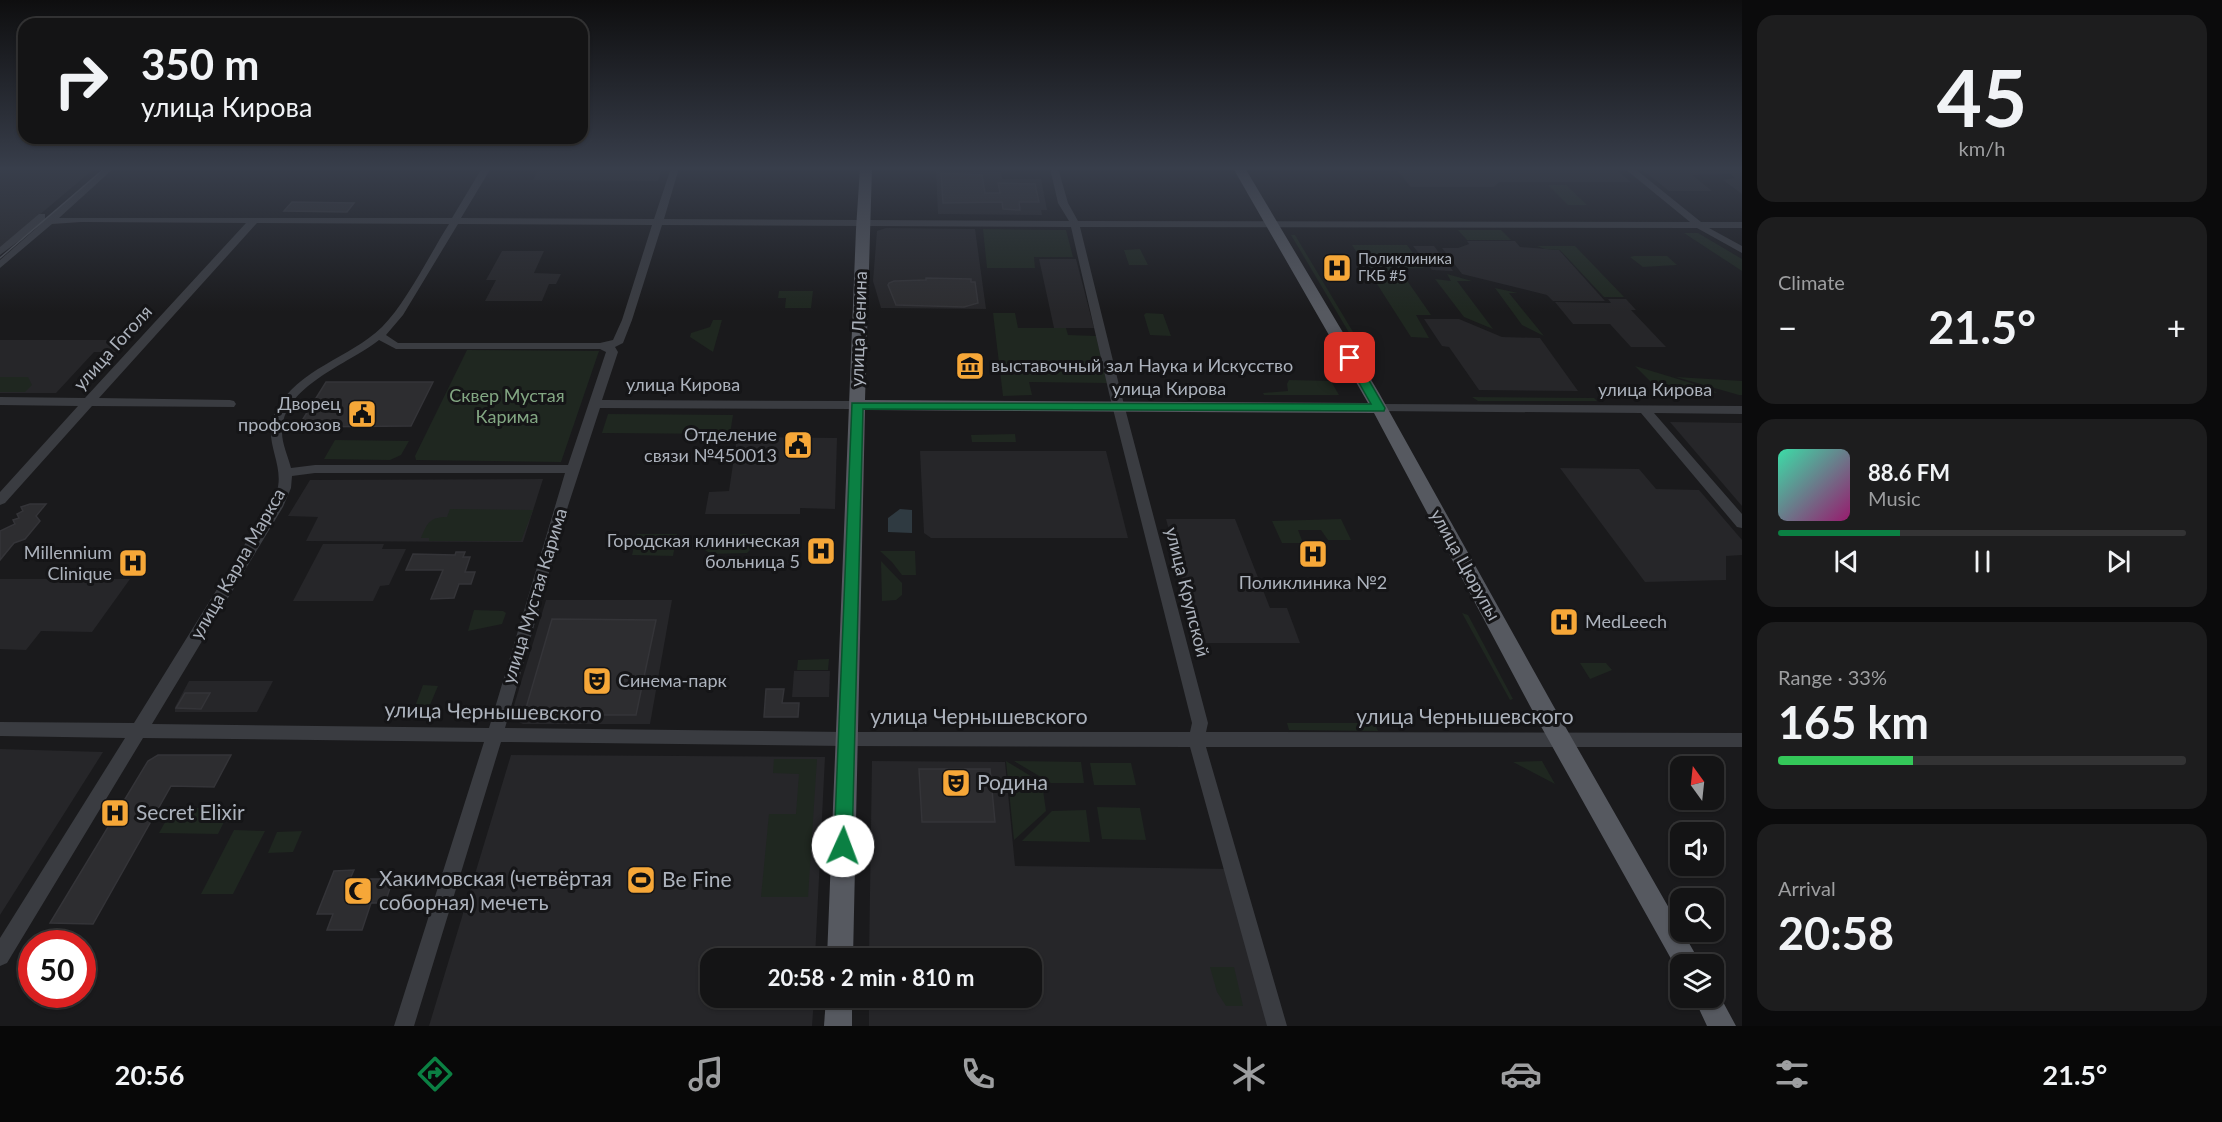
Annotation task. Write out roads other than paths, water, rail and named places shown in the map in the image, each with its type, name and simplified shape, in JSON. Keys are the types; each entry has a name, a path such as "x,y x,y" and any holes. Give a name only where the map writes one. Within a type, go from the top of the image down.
{"main road":[{"name":"улица Ленина","path":"840,948 863,216"},
{"name":"улица Цюрупы","path":"1267,216 1379,408 1561,740 1682,954"},
{"name":"улица Кирова","path":"857,405 1379,408"},
{"path":"838,1026 839,1008"},
{"path":"1712,1008 1722,1026"}],"street":[{"path":"0,252 42,216"},
{"path":"0,265 57,216"},
{"name":"улица Карла Маркса","path":"1,953 276,507 285,488 285,473 274,428 287,401 312,377 380,336 398,315 459,216"},
{"path":"380,336 396,346 600,346 617,343 627,320 660,216"},
{"name":"улица Крупской","path":"1070,216 1075,224 1119,408 1200,723 1196,740 1277,1026"},
{"path":"1688,216 1742,250"},
{"path":"35,222 81,219 1742,225"},
{"name":"улица Гоголя","path":"0,500 254,220"},
{"name":"улица Мустая Карима","path":"404,1026 574,469 612,352 610,348 600,346"},
{"path":"0,401 230,404"},
{"name":"улица Кирова","path":"596,405 857,405"},
{"name":"улица Кирова","path":"1379,408 1742,410"},
{"path":"1644,409 1742,523"},
{"path":"285,473 315,469 574,469"},
{"name":"улица Чернышевского","path":"0,729 845,739 1742,740"}],"tram line":[{"path":"0,258 49,216"}],"place":[{"name":"Поликлиника ГКБ #5","path":"1337,268"},
{"name":"выставочный зал Наука и Искусство","path":"970,366"},
{"name":"Дворец профсоюзов","path":"362,414"},
{"name":"Отделение связи №450013","path":"798,445"},
{"name":"Городская клиническая больница 5","path":"821,551"},
{"name":"Поликлиника №2","path":"1313,554"},
{"name":"Millennium Clinique","path":"133,563"},
{"name":"MedLeech","path":"1564,622"},
{"name":"Синема-парк","path":"597,681"},
{"name":"Родина","path":"956,783"},
{"name":"Secret Elixir","path":"115,813"},
{"name":"Be Fine","path":"641,880"},
{"name":"Хакимовская (четвёртая соборная) мечеть","path":"358,891"}],"park label":[{"name":"Сквер Мустая Карима","path":"507,406"}]}
